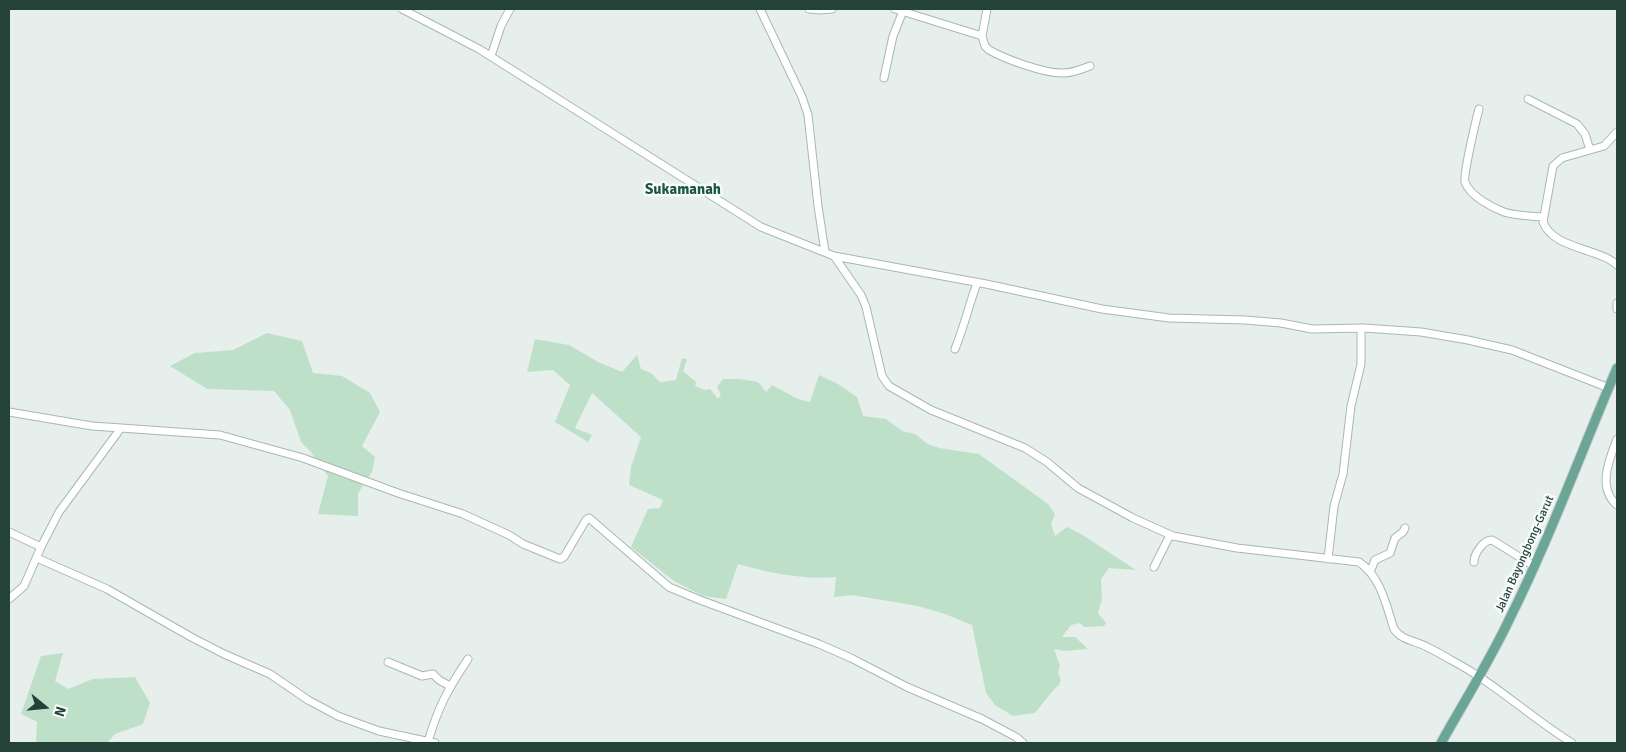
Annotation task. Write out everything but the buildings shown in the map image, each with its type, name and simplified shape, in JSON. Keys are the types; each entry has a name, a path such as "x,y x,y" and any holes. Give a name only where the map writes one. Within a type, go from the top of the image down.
{"main road":[{"name":"Jalan Bayongbong-Garut","path":"1441,743 1480,678 1509,620 1558,513 1617,368"}],"street":[{"path":"402,9 491,56 761,227 834,256 1102,309 1169,318 1245,320 1281,323 1312,329 1361,328 1422,332 1498,346 1561,368 1609,388"},
{"path":"491,56 501,26 510,9"},
{"path":"760,9 802,97 808,115 825,252"},
{"path":"809,9 832,9"},
{"path":"988,9 982,36 985,46 989,50 1045,71 1063,73 1090,66"},
{"path":"884,78 899,10 982,36"},
{"path":"1528,99 1577,124 1585,134 1590,149"},
{"path":"1479,109 1466,166 1465,182 1480,199 1499,209 1513,214 1540,217"},
{"path":"1617,132 1604,146 1562,158 1554,166 1540,217 1544,226 1558,239 1607,258 1617,265"},
{"path":"834,256 861,296 866,307 882,376 889,386 931,410 1025,448 1047,462 1078,488 1133,518 1170,535 1236,548 1359,562 1370,572 1379,586 1397,633 1457,663 1572,743"},
{"path":"955,349 970,310 969,304 978,283"},
{"path":"1617,303 1617,309"},
{"path":"1328,559 1334,506 1342,474 1350,406 1361,364 1361,328"},
{"path":"9,412 92,426 220,435 303,458 398,493 463,514 509,535 523,544 560,559 564,557 588,518 670,587 851,658 906,687 982,719 1016,737 1023,743"},
{"path":"9,599 24,586 59,512 121,428"},
{"path":"1617,439 1605,482 1611,500 1617,505"},
{"path":"1370,572 1375,560 1390,553 1395,538 1404,532 1405,528"},
{"path":"9,532 41,547"},
{"path":"1154,567 1170,535"},
{"path":"1474,562 1474,556 1485,542 1492,540 1534,566"},
{"path":"38,558 108,589 191,638 270,674 308,700 338,716 379,731 432,742 440,707 450,686 468,659"},
{"path":"388,662 422,676 433,674 450,686"}],"green space":[{"path":"267,333 302,341 313,373 342,376 370,393 380,412 362,446 375,457 372,472 358,493 358,516 318,514 328,476 301,442 290,410 274,391 207,389 170,366 195,353 233,350"},
{"path":"535,339 569,345 598,362 622,372 637,355 641,369 651,373 660,382 676,380 682,358 687,359 683,371 696,382 695,386 705,390 710,389 718,399 721,395 717,387 723,379 740,379 758,382 766,392 772,385 798,399 810,402 819,375 838,384 857,397 863,416 886,419 902,431 915,434 928,444 939,448 979,454 1048,504 1055,514 1051,524 1055,536 1067,527 1136,570 1109,568 1101,579 1102,599 1098,613 1106,623 1104,626 1084,627 1080,623 1071,625 1062,637 1075,637 1088,649 1065,651 1054,649 1060,666 1058,673 1061,680 1059,685 1035,713 1013,716 995,705 986,693 972,625 945,614 918,606 852,595 834,597 836,577 811,578 787,575 738,564 726,599 703,596 674,581 631,547 648,509 660,508 663,500 629,485 631,467 641,437 592,393 575,428 592,435 588,442 555,422 570,385 553,370 527,372"},
{"path":"63,653 55,681 68,689 93,679 135,677 150,703 143,724 115,734 107,743 36,743 37,722 21,714 41,656"}],"district":[{"name":"Sukamanah","path":"683,190"}]}
